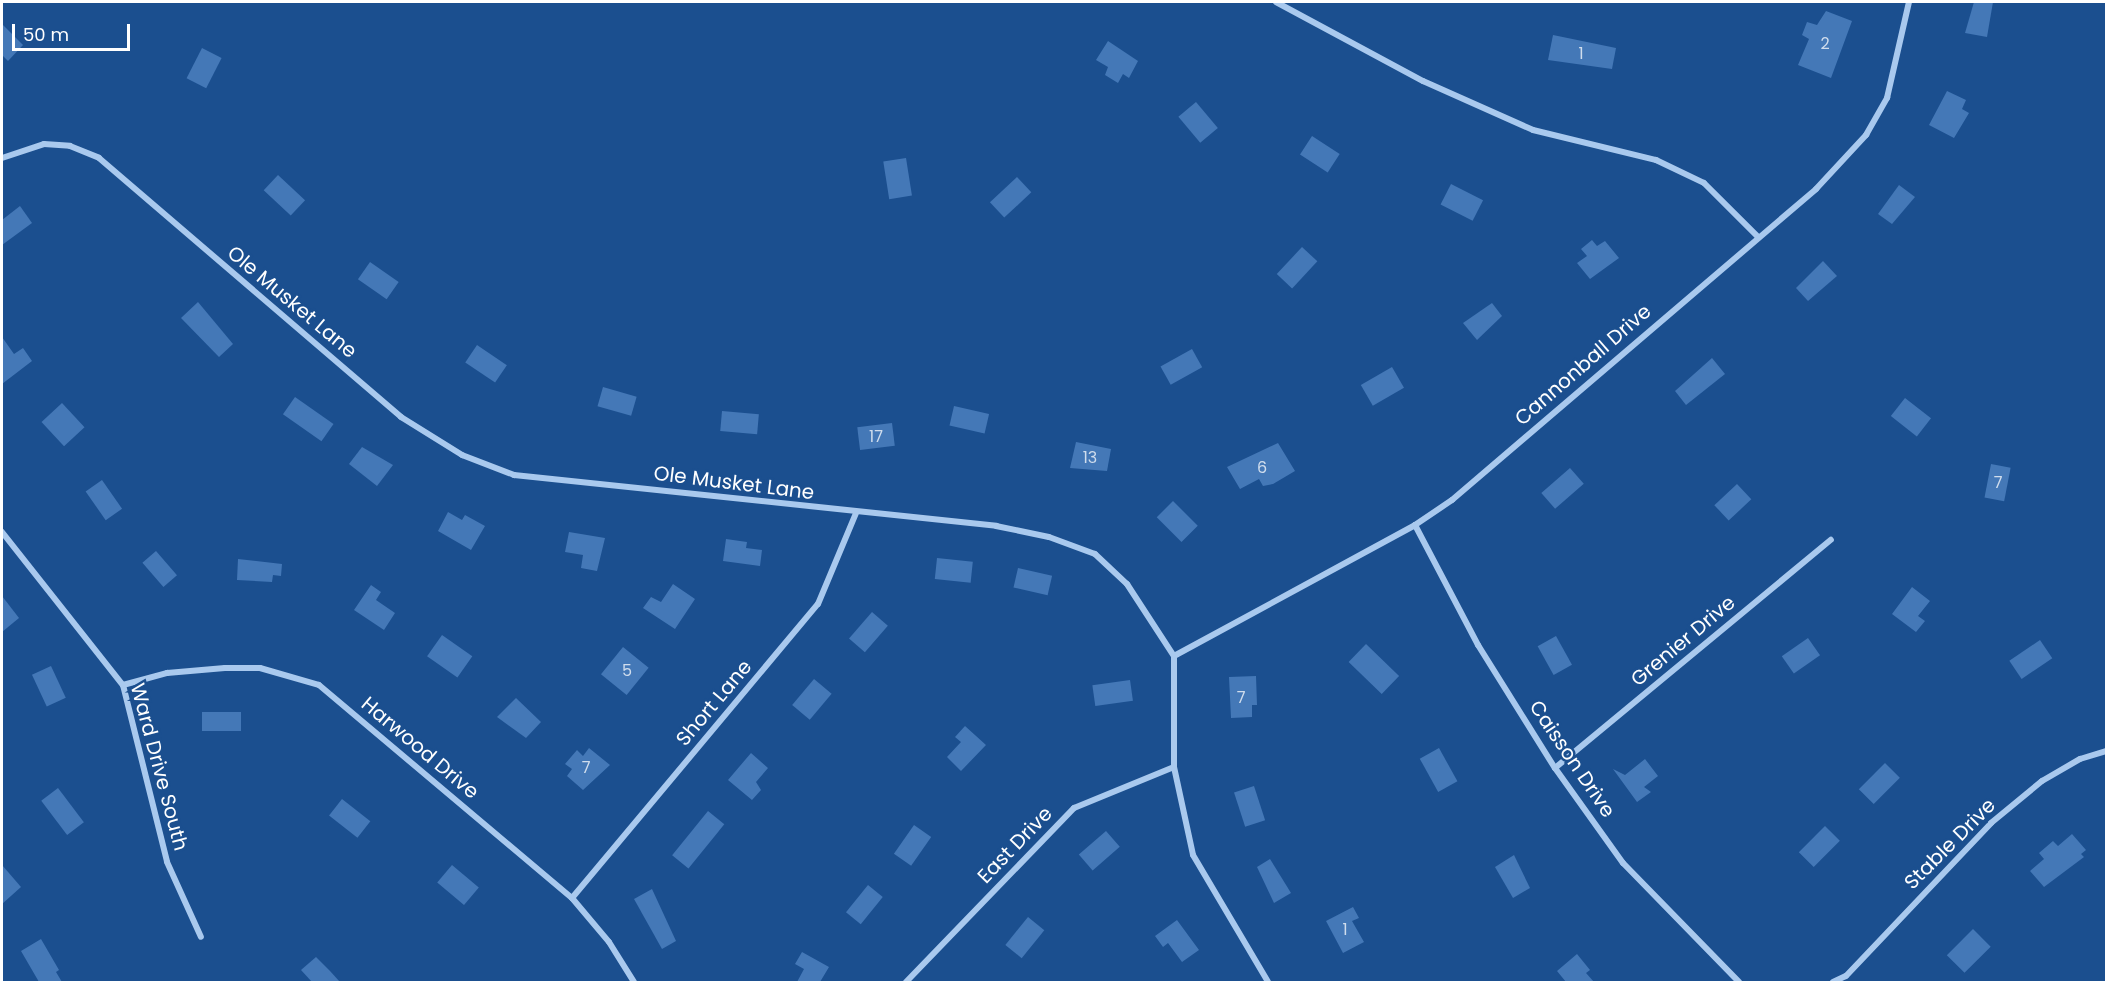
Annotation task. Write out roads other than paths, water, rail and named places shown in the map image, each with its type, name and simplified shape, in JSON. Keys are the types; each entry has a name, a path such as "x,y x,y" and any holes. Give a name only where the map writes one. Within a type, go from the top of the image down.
{"street":[{"path":"1276,2 1423,81 1533,130 1656,160 1704,183 1758,237"},
{"name":"Cannonball Drive","path":"1174,656 1414,525 1452,500 1816,189 1866,135 1887,98 1909,2"},
{"name":"Ole Musket Lane","path":"2,158 44,144 69,146 99,158 401,417 462,455 514,475 856,513 996,526 1049,537 1095,554 1127,584 1174,656"},
{"name":"Short Lane","path":"572,898 818,604 856,513"},
{"name":"Caisson Drive","path":"1414,525 1478,645 1555,768 1623,863 1740,982"},
{"name":"Ward Drive South","path":"2,532 123,685 167,862 201,937"},
{"name":"Grenier Drive","path":"1555,768 1831,540"},
{"path":"1174,656 1174,767 1193,855 1268,982"},
{"name":"Harwood Drive","path":"123,685 167,673 225,668 260,668 319,686 572,898 609,942 634,982"},
{"name":"Stable Drive","path":"1833,982 1846,976 1991,823 2042,781 2080,759 2106,751"},
{"name":"East Drive","path":"906,982 1074,808 1174,767"}]}
